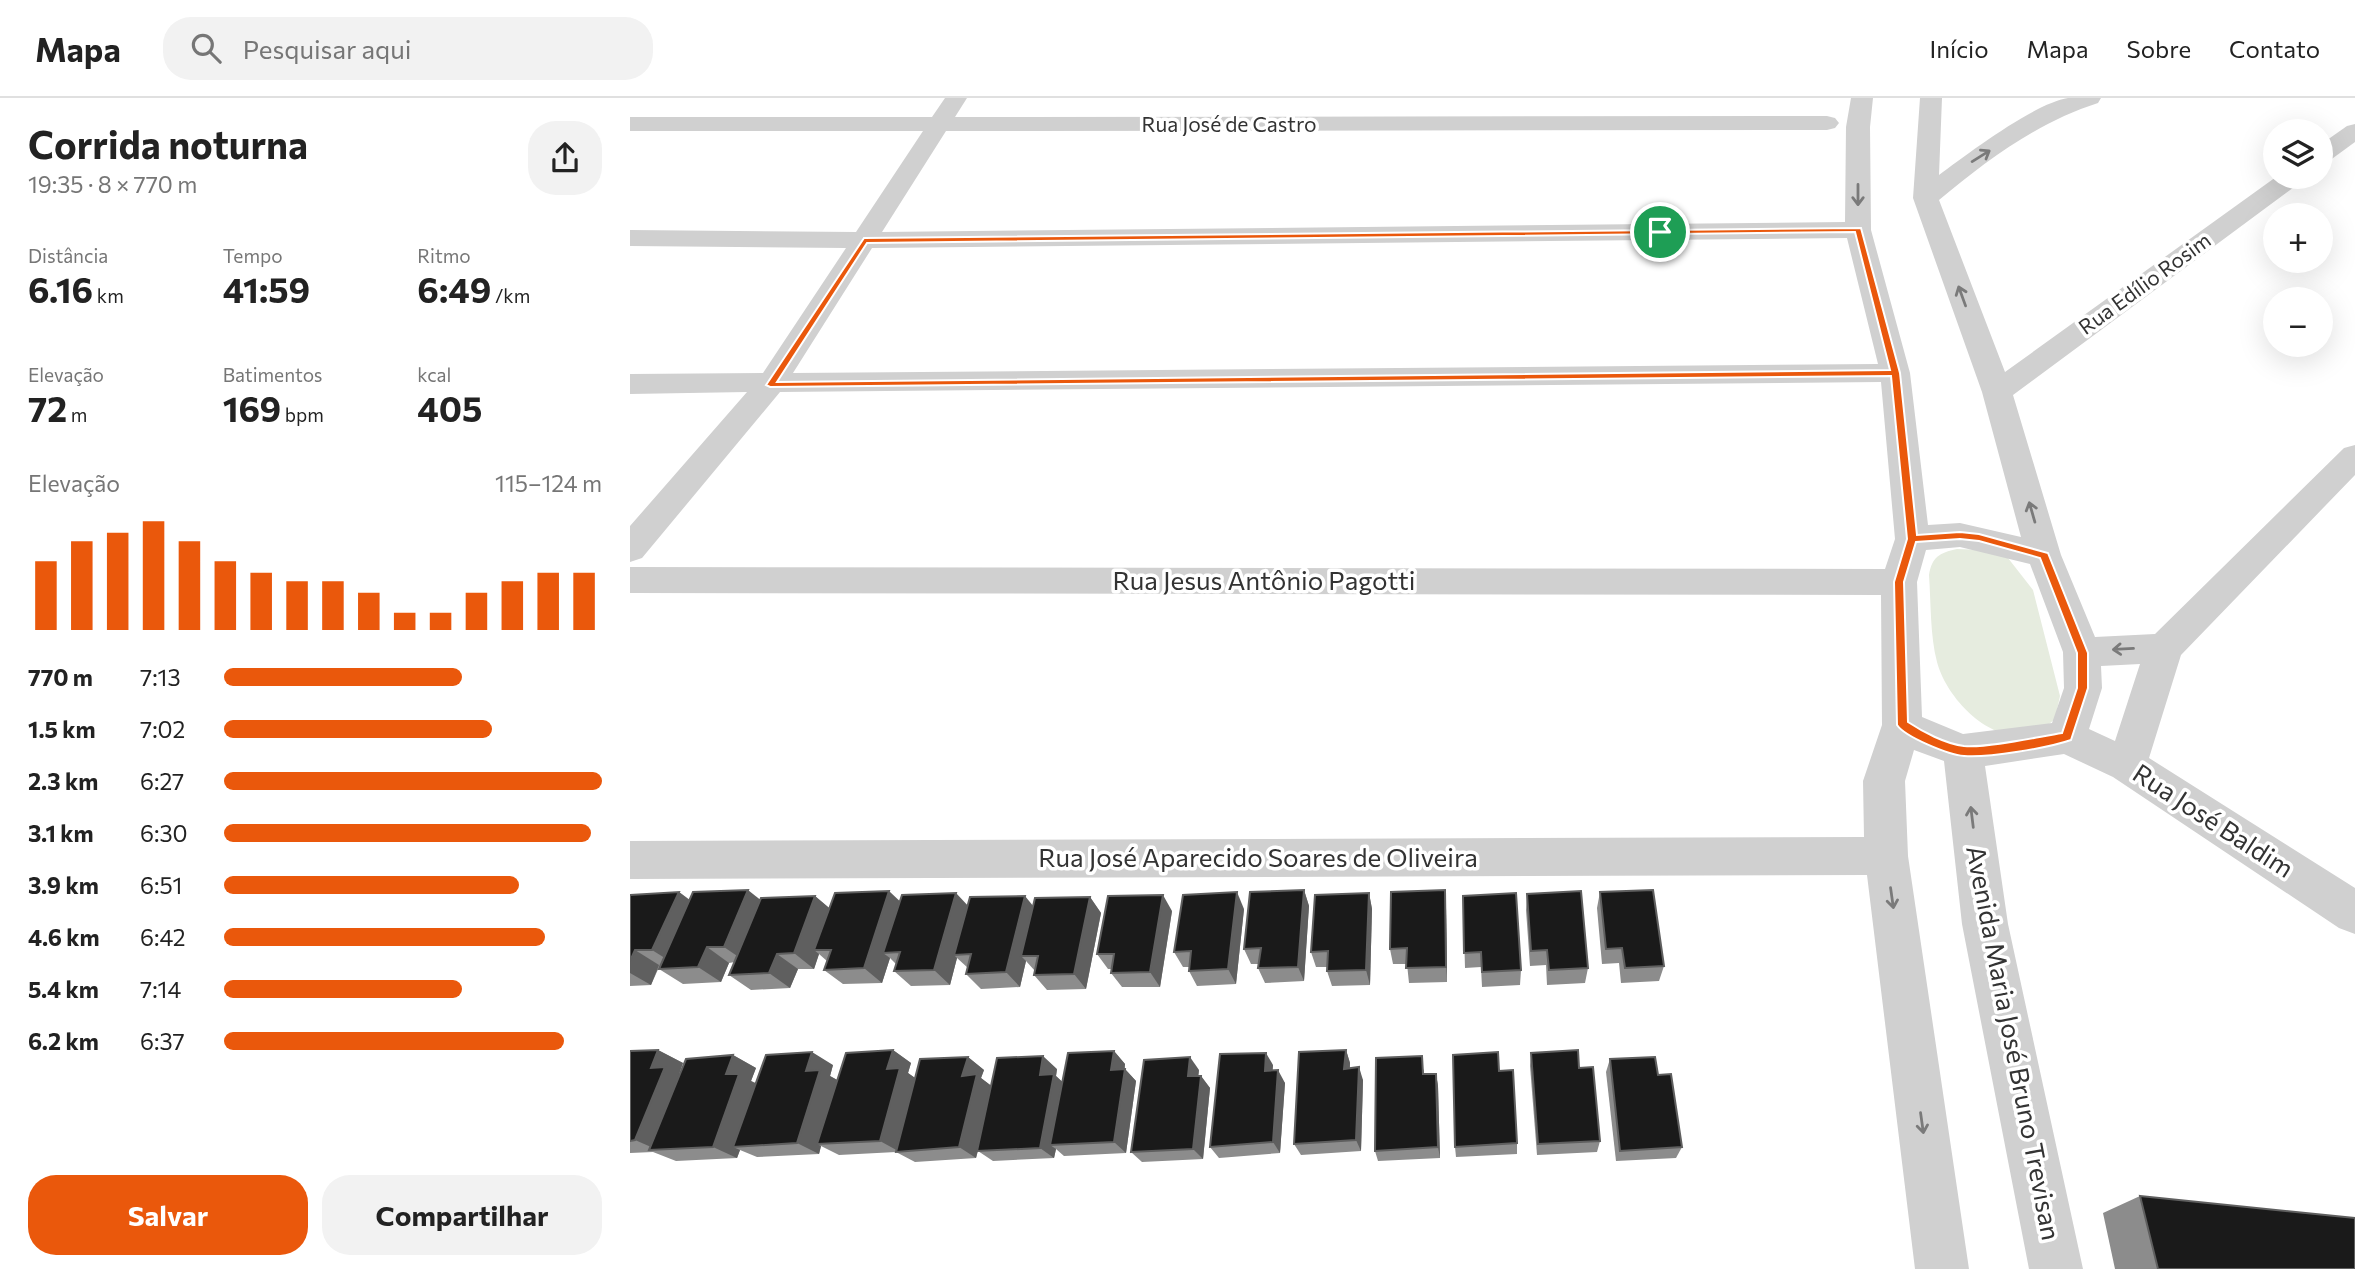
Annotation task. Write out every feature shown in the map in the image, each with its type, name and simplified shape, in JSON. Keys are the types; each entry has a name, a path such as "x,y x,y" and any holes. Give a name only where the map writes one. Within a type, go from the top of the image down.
{"street":[{"path":"630,549 770,385 956,98"},
{"path":"1824,98 1849,116 1858,230 1895,373 1912,539 1899,582 1902,725 1884,781 1886,856 1942,1269"},
{"path":"1902,725 1917,734 1963,751 2024,745 2067,737 2083,688 2082,653 2044,555 1997,392 1926,198 1931,98"},
{"path":"1926,198 1958,171 2059,107 2088,98"},
{"name":"Rua José de Castro","path":"630,124 936,125 1849,116"},
{"path":"2333,147 2355,131"},
{"name":"Rua Edílio Rosim","path":"1997,392 2276,189"},
{"path":"630,238 864,240 1858,230"},
{"path":"630,384 770,385 1895,373"},
{"path":"2127,765 2164,648 2355,456"},
{"path":"1912,539 1960,536 1979,538 2044,555"},
{"name":"Rua Jesus Antônio Pagotti","path":"630,580 1899,582"},
{"path":"2082,653 2164,648"},
{"name":"Rua José Baldim","path":"2067,737 2127,765 2355,913"},
{"name":"Avenida Maria José Bruno Trevisan","path":"1963,751 1985,924 2056,1269"},
{"name":"Rua José Aparecido Soares de Oliveira","path":"630,860 1886,856"}],"shaded area":[{"path":"1957,549 1982,550 2008,558 2033,590 2060,696 2055,719 2038,732 2022,736 2005,734 1990,728 1962,706 1942,677 1933,641 1929,575 1937,557"}],"building":[{"path":"748,890 724,947 707,947 698,967 659,969 693,892"},
{"path":"1304,890 1298,967 1258,968 1261,948 1244,949 1250,892"},
{"path":"1445,890 1446,967 1406,968 1407,948 1390,949 1391,892"},
{"path":"1653,890 1664,966 1625,968 1622,948 1606,949 1600,892"},
{"path":"889,891 864,968 824,970 831,950 814,950 835,893"},
{"path":"1581,891 1588,968 1549,970 1547,950 1531,951 1527,894"},
{"path":"679,892 652,950 635,950 630,961 630,895"},
{"path":"1237,892 1228,969 1189,971 1191,951 1174,952 1183,895"},
{"path":"956,893 934,970 894,971 900,952 883,953 902,895"},
{"path":"1369,893 1366,970 1327,971 1328,951 1311,952 1315,895"},
{"path":"1516,893 1521,970 1482,972 1481,952 1464,953 1463,896"},
{"path":"1163,895 1150,972 1111,973 1114,954 1097,954 1108,896"},
{"path":"815,896 794,953 777,954 769,973 729,975 761,898"},
{"path":"1025,896 1006,972 966,974 971,954 954,955 970,897"},
{"path":"1090,897 1074,974 1034,975 1038,956 1021,956 1035,898"},
{"path":"658,1050 651,1068 665,1067 635,1140 630,1141 630,1051"},
{"path":"893,1050 887,1069 900,1068 880,1141 817,1144 846,1053"},
{"path":"1346,1050 1344,1069 1359,1067 1356,1140 1294,1144 1299,1052"},
{"path":"1578,1050 1579,1068 1593,1067 1600,1141 1538,1144 1531,1053"},
{"path":"1114,1051 1111,1070 1125,1069 1114,1142 1050,1145 1068,1053"},
{"path":"812,1052 806,1071 820,1070 797,1143 733,1147 766,1055"},
{"path":"1498,1052 1499,1071 1513,1070 1517,1143 1455,1147 1453,1055"},
{"path":"1266,1053 1265,1071 1278,1070 1273,1142 1210,1147 1220,1054"},
{"path":"733,1055 726,1074 739,1074 713,1147 649,1150 686,1059"},
{"path":"1043,1056 1040,1075 1054,1074 1040,1148 977,1151 997,1058"},
{"path":"1422,1056 1423,1074 1436,1074 1438,1147 1375,1151 1376,1058"},
{"path":"968,1057 962,1076 977,1074 959,1147 896,1152 920,1059"},
{"path":"1190,1057 1188,1076 1201,1076 1193,1149 1131,1152 1144,1060"},
{"path":"1655,1057 1658,1075 1671,1074 1682,1147 1620,1151 1610,1059"},
{"path":"2140,1196 2355,1218 2355,1269 2158,1269"}],"route":[{"path":"1660,232 864,240 770,385 1895,373 1912,539 1899,582 1902,725 1917,734 1963,751 2024,745 2067,737 2083,688 2082,653 2044,555 1979,538 1960,536 1912,539 1904,456 1895,373 1858,230 1660,232"}]}
